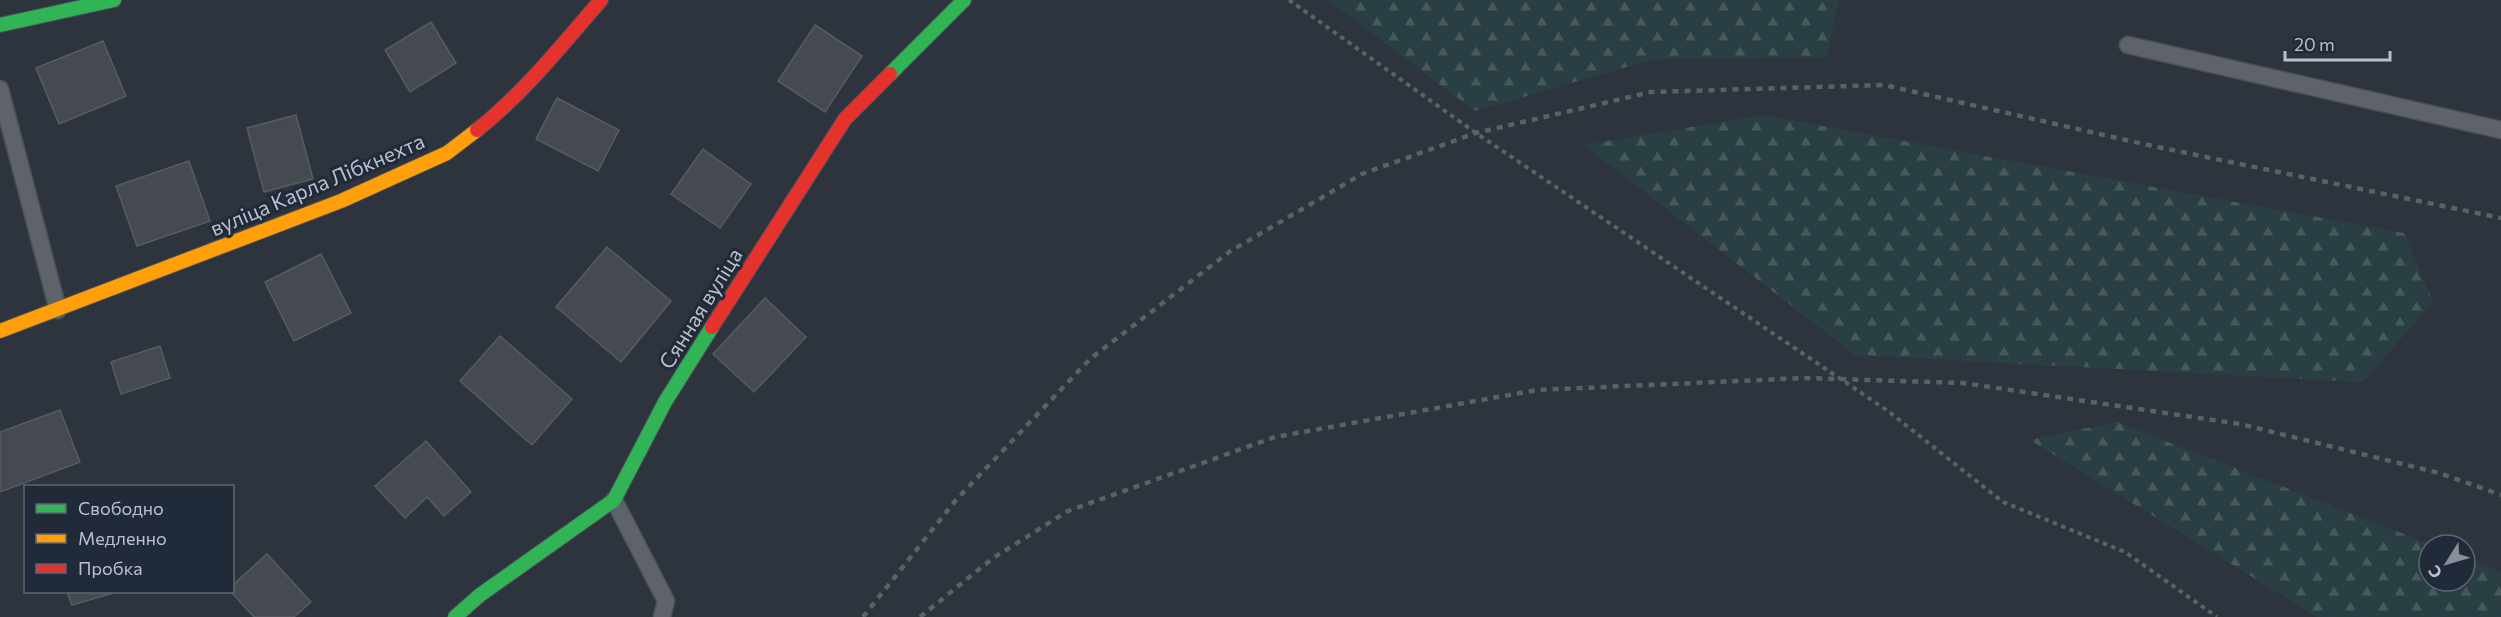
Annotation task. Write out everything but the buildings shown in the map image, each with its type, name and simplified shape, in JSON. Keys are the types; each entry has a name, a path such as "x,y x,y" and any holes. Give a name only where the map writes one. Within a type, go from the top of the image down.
{"street":[{"path":"0,25 114,0"},
{"name":"вуліца Карла Лібкнехта","path":"0,331 341,201 447,153 496,115 530,82 600,0"},
{"name":"Сянная вуліца","path":"455,617 480,595 614,500 665,402 845,119 963,0"}],"lane":[{"path":"2128,45 2501,130"},
{"path":"0,88 58,310"},
{"path":"614,500 666,601 662,617"}],"path":[{"path":"1289,0 1476,133 1888,411 2003,502 2125,552 2217,617"}],"green space":[{"path":"1328,0 1839,0 1826,58 1654,59 1475,111"},
{"path":"1763,115 2404,233 2433,302 2363,382 1855,355 1584,145"},
{"path":"2117,422 2417,539 2417,593 2477,593 2477,563 2501,572 2501,617 2317,617 2030,440"}],"railway":[{"path":"863,617 956,500 1090,359 1229,252 1362,174 1476,133 1651,92 1884,85 2148,145 2501,218"},
{"path":"920,617 993,558 1068,511 1275,437 1537,390 1805,378 1963,383 2240,424 2439,473 2501,495"}],"traffic: fast":[{"path":"0,25 114,0"},
{"path":"890,74 964,0"},
{"path":"455,617 480,595 614,500 665,402 712,327"}],"traffic: slow":[{"path":"0,331 341,201 447,153 477,130"}],"traffic: jam":[{"path":"477,130 527,84 601,0"},
{"path":"712,327 845,119 890,74"}]}
